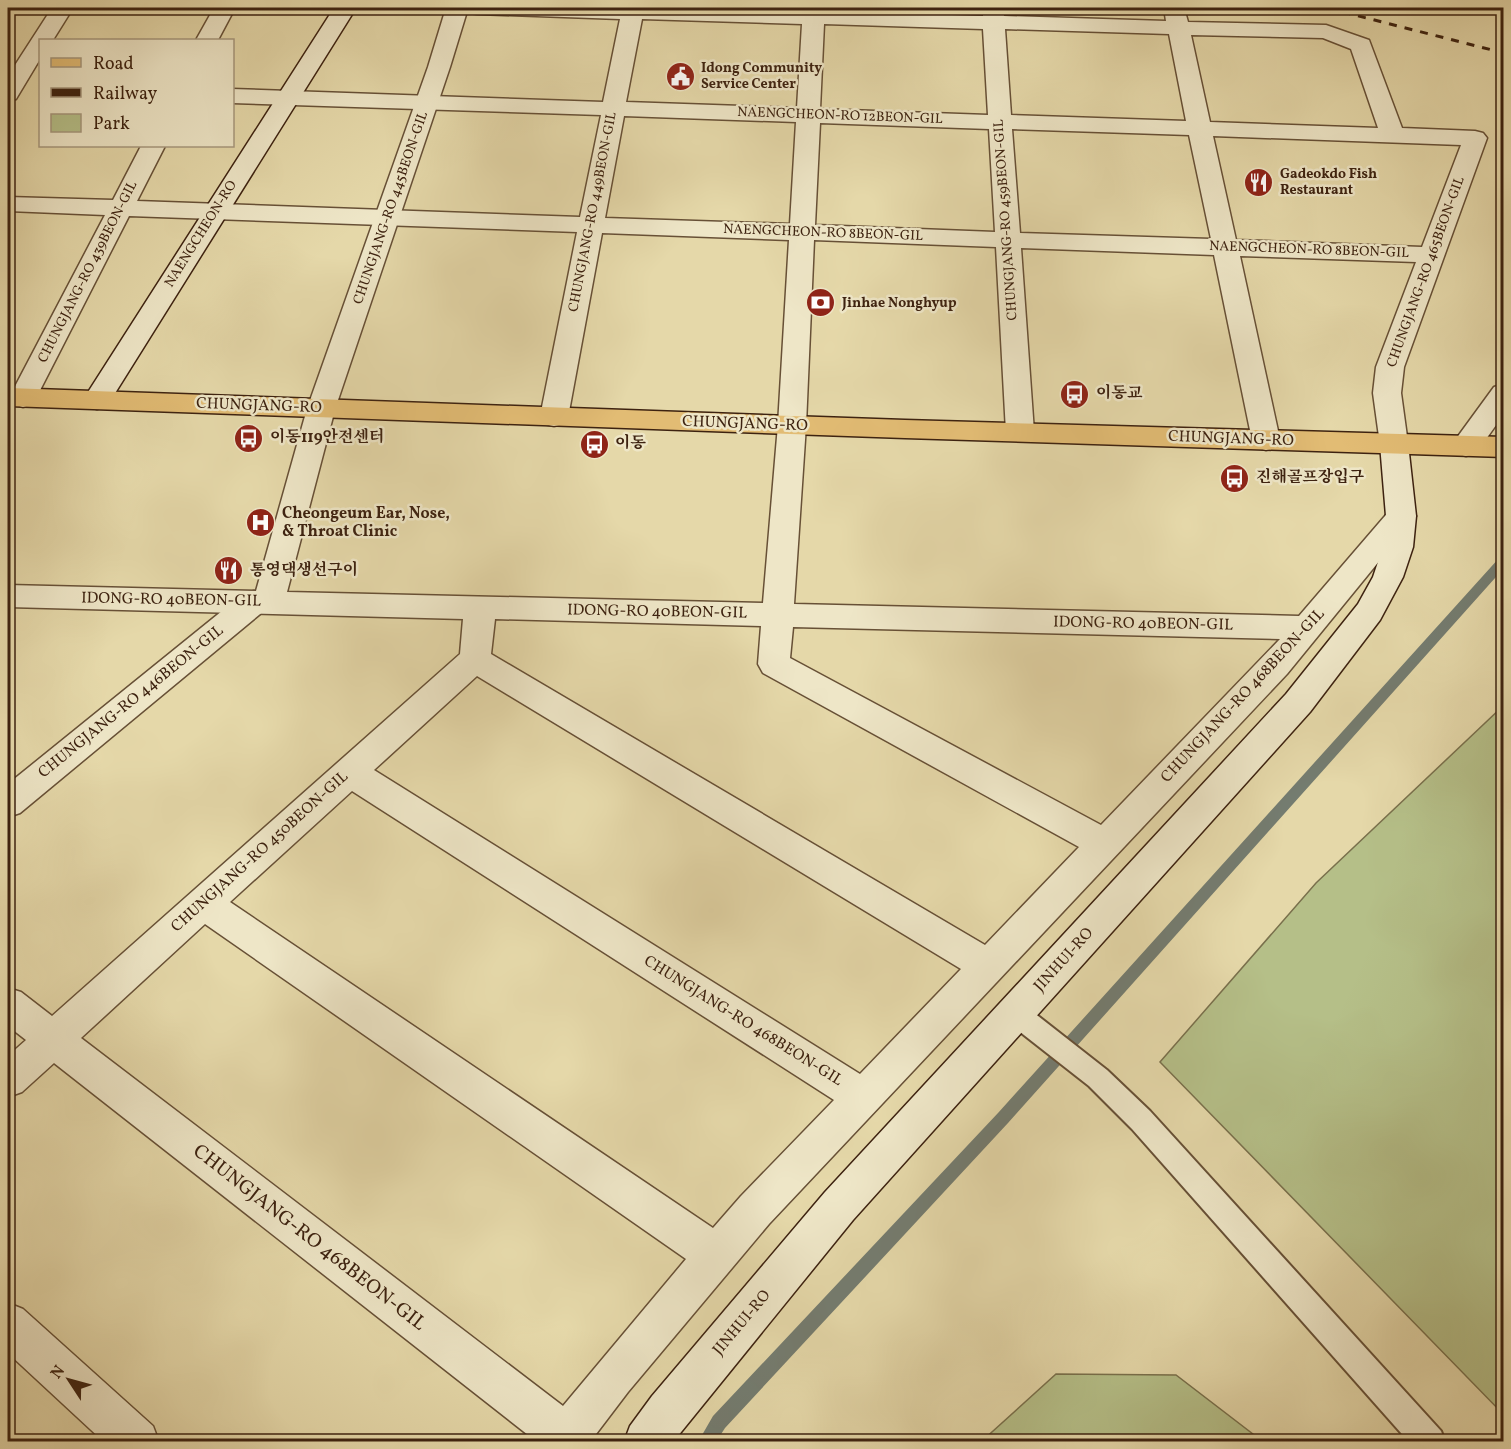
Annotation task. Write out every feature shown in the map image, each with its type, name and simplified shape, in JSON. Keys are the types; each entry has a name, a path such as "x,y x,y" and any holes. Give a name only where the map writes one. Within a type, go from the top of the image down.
{"main road":[{"name":"CHUNGJANG-RO","path":"15,398 1484,446"}],"street":[{"path":"42,39 62,8"},
{"path":"208,39 224,8"},
{"name":"NAENGCHEON-RO","path":"97,400 345,8"},
{"name":"CHUNGJANG-RO 445BEON-GIL","path":"321,408 428,102 457,8"},
{"path":"477,8 1176,18 1326,32 1361,45 1393,135"},
{"name":"CHUNGJANG-RO 449BEON-GIL","path":"554,417 632,10"},
{"path":"814,12 792,425 774,663 1104,844"},
{"name":"CHUNGJANG-RO 459BEON-GIL","path":"993,15 1020,432"},
{"path":"1176,18 1266,440"},
{"path":"8,91 39,44"},
{"path":"8,91 39,91"},
{"name":"NAENGCHEON-RO 12BEON-GIL","path":"234,96 1475,138"},
{"name":"CHUNGJANG-RO 465BEON-GIL","path":"1394,444 1387,393 1390,367 1475,138"},
{"name":"CHUNGJANG-RO 439BEON-GIL","path":"15,398 152,147"},
{"name":"NAENGCHEON-RO 8BEON-GIL","path":"8,204 1431,255"},
{"path":"1484,446 1503,393"},
{"path":"261,603 321,408"},
{"name":"JINHUI-RO","path":"646,1442 668,1412 839,1206 1026,1021 1298,703 1369,612 1388,577 1398,547 1401,516 1394,444"},
{"name":"CHUNGJANG-RO 468BEON-GIL","path":"8,1004 564,1439 613,1377 755,1210 1276,665 1401,516"},
{"name":"IDONG-RO 40BEON-GIL","path":"8,596 1307,628"},
{"name":"CHUNGJANG-RO 446BEON-GIL","path":"8,802 261,603"},
{"path":"480,608 475,659 988,966"},
{"name":"CHUNGJANG-RO 450BEON-GIL","path":"8,1080 475,659"},
{"name":"CHUNGJANG-RO 468BEON-GIL","path":"349,772 863,1097"},
{"path":"204,904 716,1255"},
{"path":"8,1324 137,1442"}],"lane":[{"path":"1026,1021 1098,1078 1141,1120 1430,1442"}],"green space":[{"path":"1503,706 1503,1414 1160,1062 1316,883"},
{"path":"1056,1374 1176,1375 1262,1441 982,1441"}],"waterway":[{"path":"706,1442 719,1422 1003,1118 1504,560"}],"railway":[{"path":"1327,8 1504,53"}],"place":[{"name":"Idong Community Service Center","path":"680,76"},
{"name":"Gadeokdo Fish Restaurant","path":"1259,182"},
{"name":"Jinhae Nonghyup","path":"821,303"},
{"name":"이동교","path":"1075,394"},
{"name":"이동119안전센터","path":"249,438"},
{"name":"이동","path":"594,444"},
{"name":"진해골프장입구","path":"1235,478"},
{"name":"Cheongeum Ear, Nose, & Throat Clinic","path":"261,523"},
{"name":"통영댁생선구이","path":"229,571"}]}
